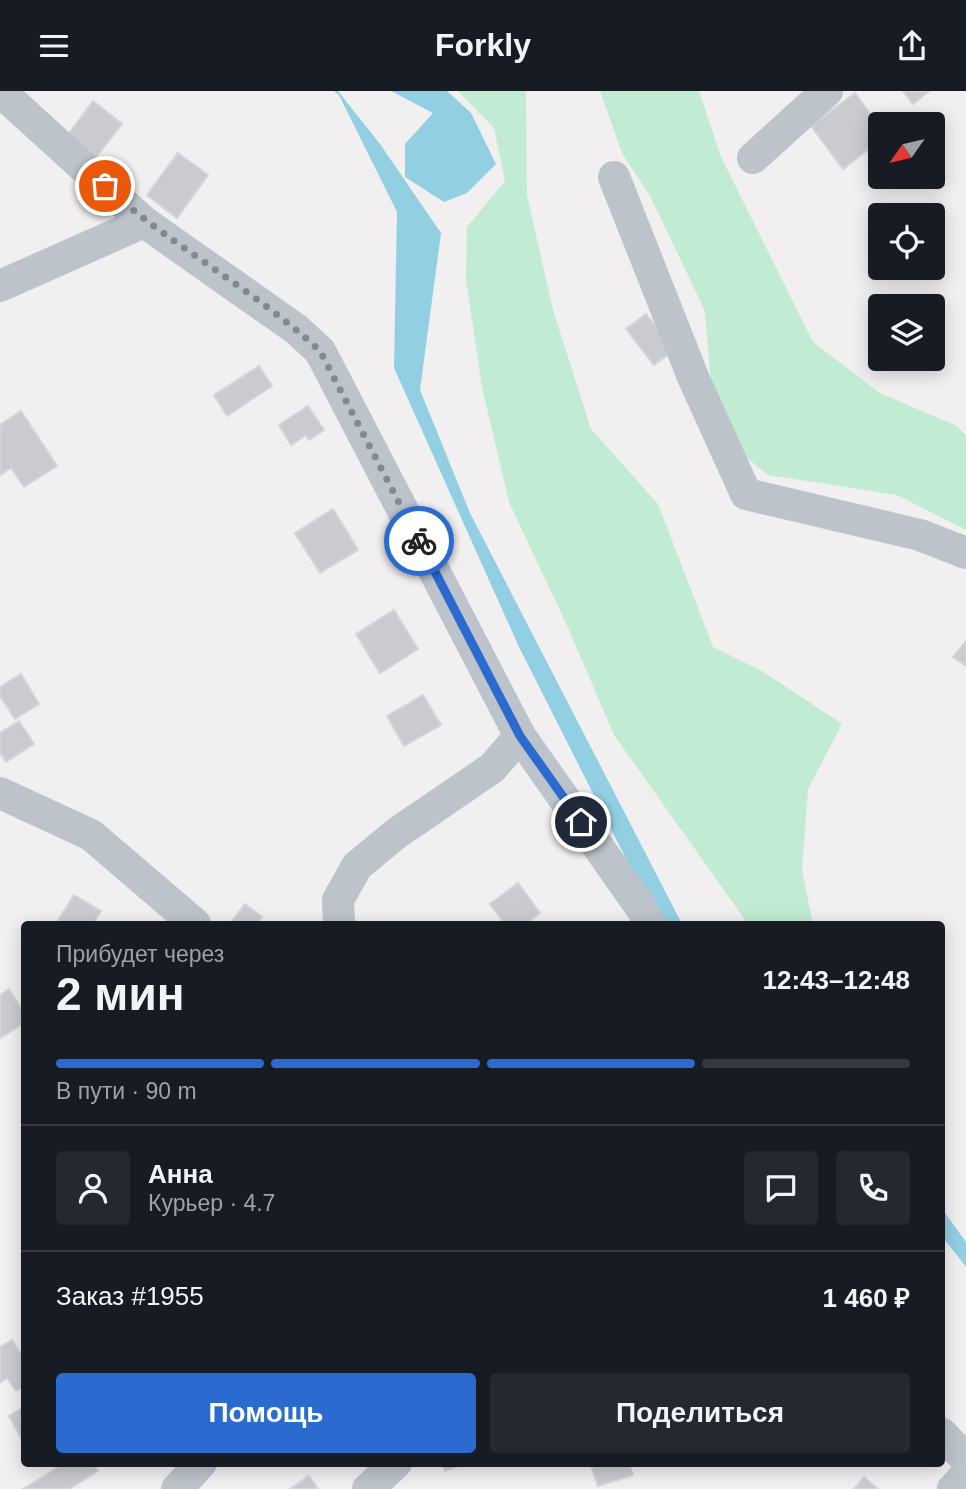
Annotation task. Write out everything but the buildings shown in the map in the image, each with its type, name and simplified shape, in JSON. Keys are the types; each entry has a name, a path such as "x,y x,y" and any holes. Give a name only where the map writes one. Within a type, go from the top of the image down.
{"street":[{"path":"0,91 144,222 296,329 320,351 520,736 648,921"},
{"path":"753,158 827,91"},
{"path":"614,177 693,377 746,494 920,535 966,553"},
{"path":"0,286 144,222"},
{"path":"339,921 338,900 357,866 397,833 492,768 520,736"},
{"path":"0,793 91,835 191,921"},
{"path":"945,1437 966,1459"},
{"path":"177,1489 197,1467"},
{"path":"368,1489 392,1467"},
{"path":"953,1489 966,1475"}],"green space":[{"path":"458,91 526,91 527,195 553,310 591,429 658,504 713,647 762,671 842,724 808,789 802,870 812,921 746,921 614,735 569,630 509,502 482,387 466,279 467,227 505,181 494,128"},
{"path":"600,91 699,91 721,157 813,342 880,393 957,426 966,436 966,530 897,495 768,475 731,445 713,409 705,311 650,196 622,153"}],"water":[{"path":"334,91 338,91 380,144 441,233 420,390 470,513 680,921 657,921 519,647 394,368 397,212 339,95"},
{"path":"391,91 447,91 471,113 496,164 467,193 444,202 405,177 405,144 433,113"},
{"path":"945,1213 966,1242 966,1267 945,1240"}],"way so far":[{"path":"105,186 144,222 296,329 320,351 419,541"}],"route":[{"path":"419,541 520,736 581,822"}]}
